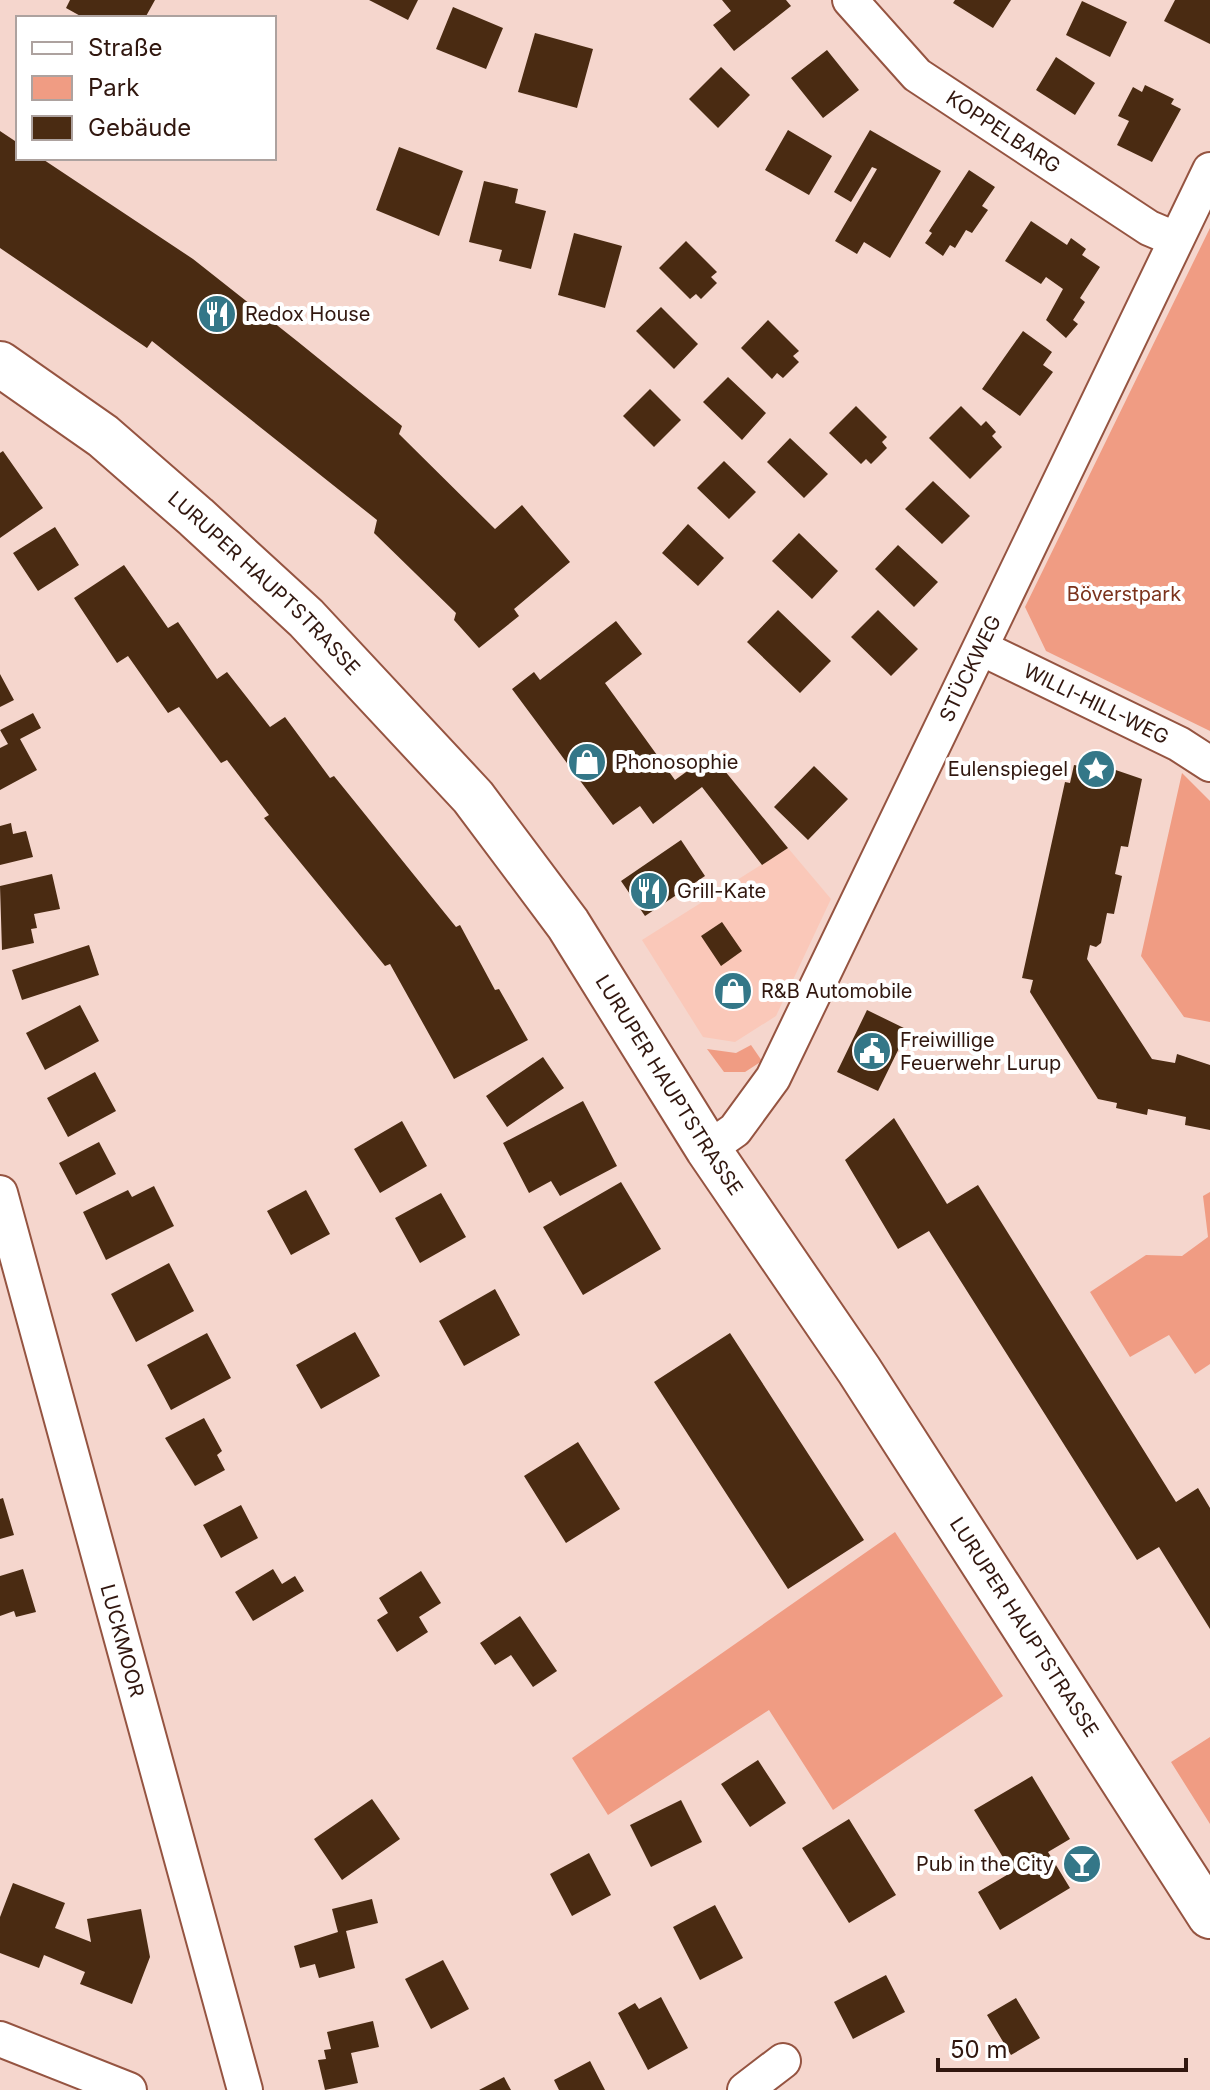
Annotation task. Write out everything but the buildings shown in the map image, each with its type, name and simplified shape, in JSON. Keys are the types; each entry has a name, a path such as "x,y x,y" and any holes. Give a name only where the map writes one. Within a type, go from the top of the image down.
{"main road":[{"name":"LURUPER HAUPTSTRASSE","path":"0,364 103,436 207,527 306,618 473,797 568,924 708,1149 859,1370 1210,1916"}],"street":[{"name":"KOPPELBARG","path":"850,0 917,75 1149,228 1175,239"},
{"name":"STÜCKWEG","path":"708,1149 735,1130 773,1078 1210,170"},
{"name":"WILLI-HILL-WEG","path":"981,648 1179,744 1210,764"},
{"name":"LUCKMOOR","path":"0,1193 245,2090"},
{"path":"0,2039 129,2090"},
{"path":"745,2090 783,2061"}],"shaded area":[{"path":"788,848 831,899 776,1016 735,1042 703,1037 642,940"}],"green space":[{"name":"Böverstpark","path":"1210,228 1210,731 1046,651 1025,607"},
{"path":"1182,773 1210,801 1210,1022 1184,1017 1141,956"},
{"path":"751,1045 762,1061 745,1072 724,1072 707,1049 736,1053"},
{"path":"1210,1192 1210,1364 1195,1374 1169,1335 1130,1357 1090,1292 1146,1255 1182,1256 1208,1237 1203,1196"},
{"path":"895,1532 1003,1696 833,1810 769,1710 608,1815 572,1758"},
{"path":"1210,1737 1210,1824 1171,1762"}],"place":[{"name":"Redox House","path":"217,314"},
{"name":"Phonosophie","path":"587,762"},
{"name":"Eulenspiegel","path":"1096,769"},
{"name":"Grill-Kate","path":"649,891"},
{"name":"R&B Automobile","path":"733,991"},
{"name":"Freiwillige Feuerwehr Lurup","path":"872,1051"},
{"name":"Pub in the City","path":"1082,1864"}]}
